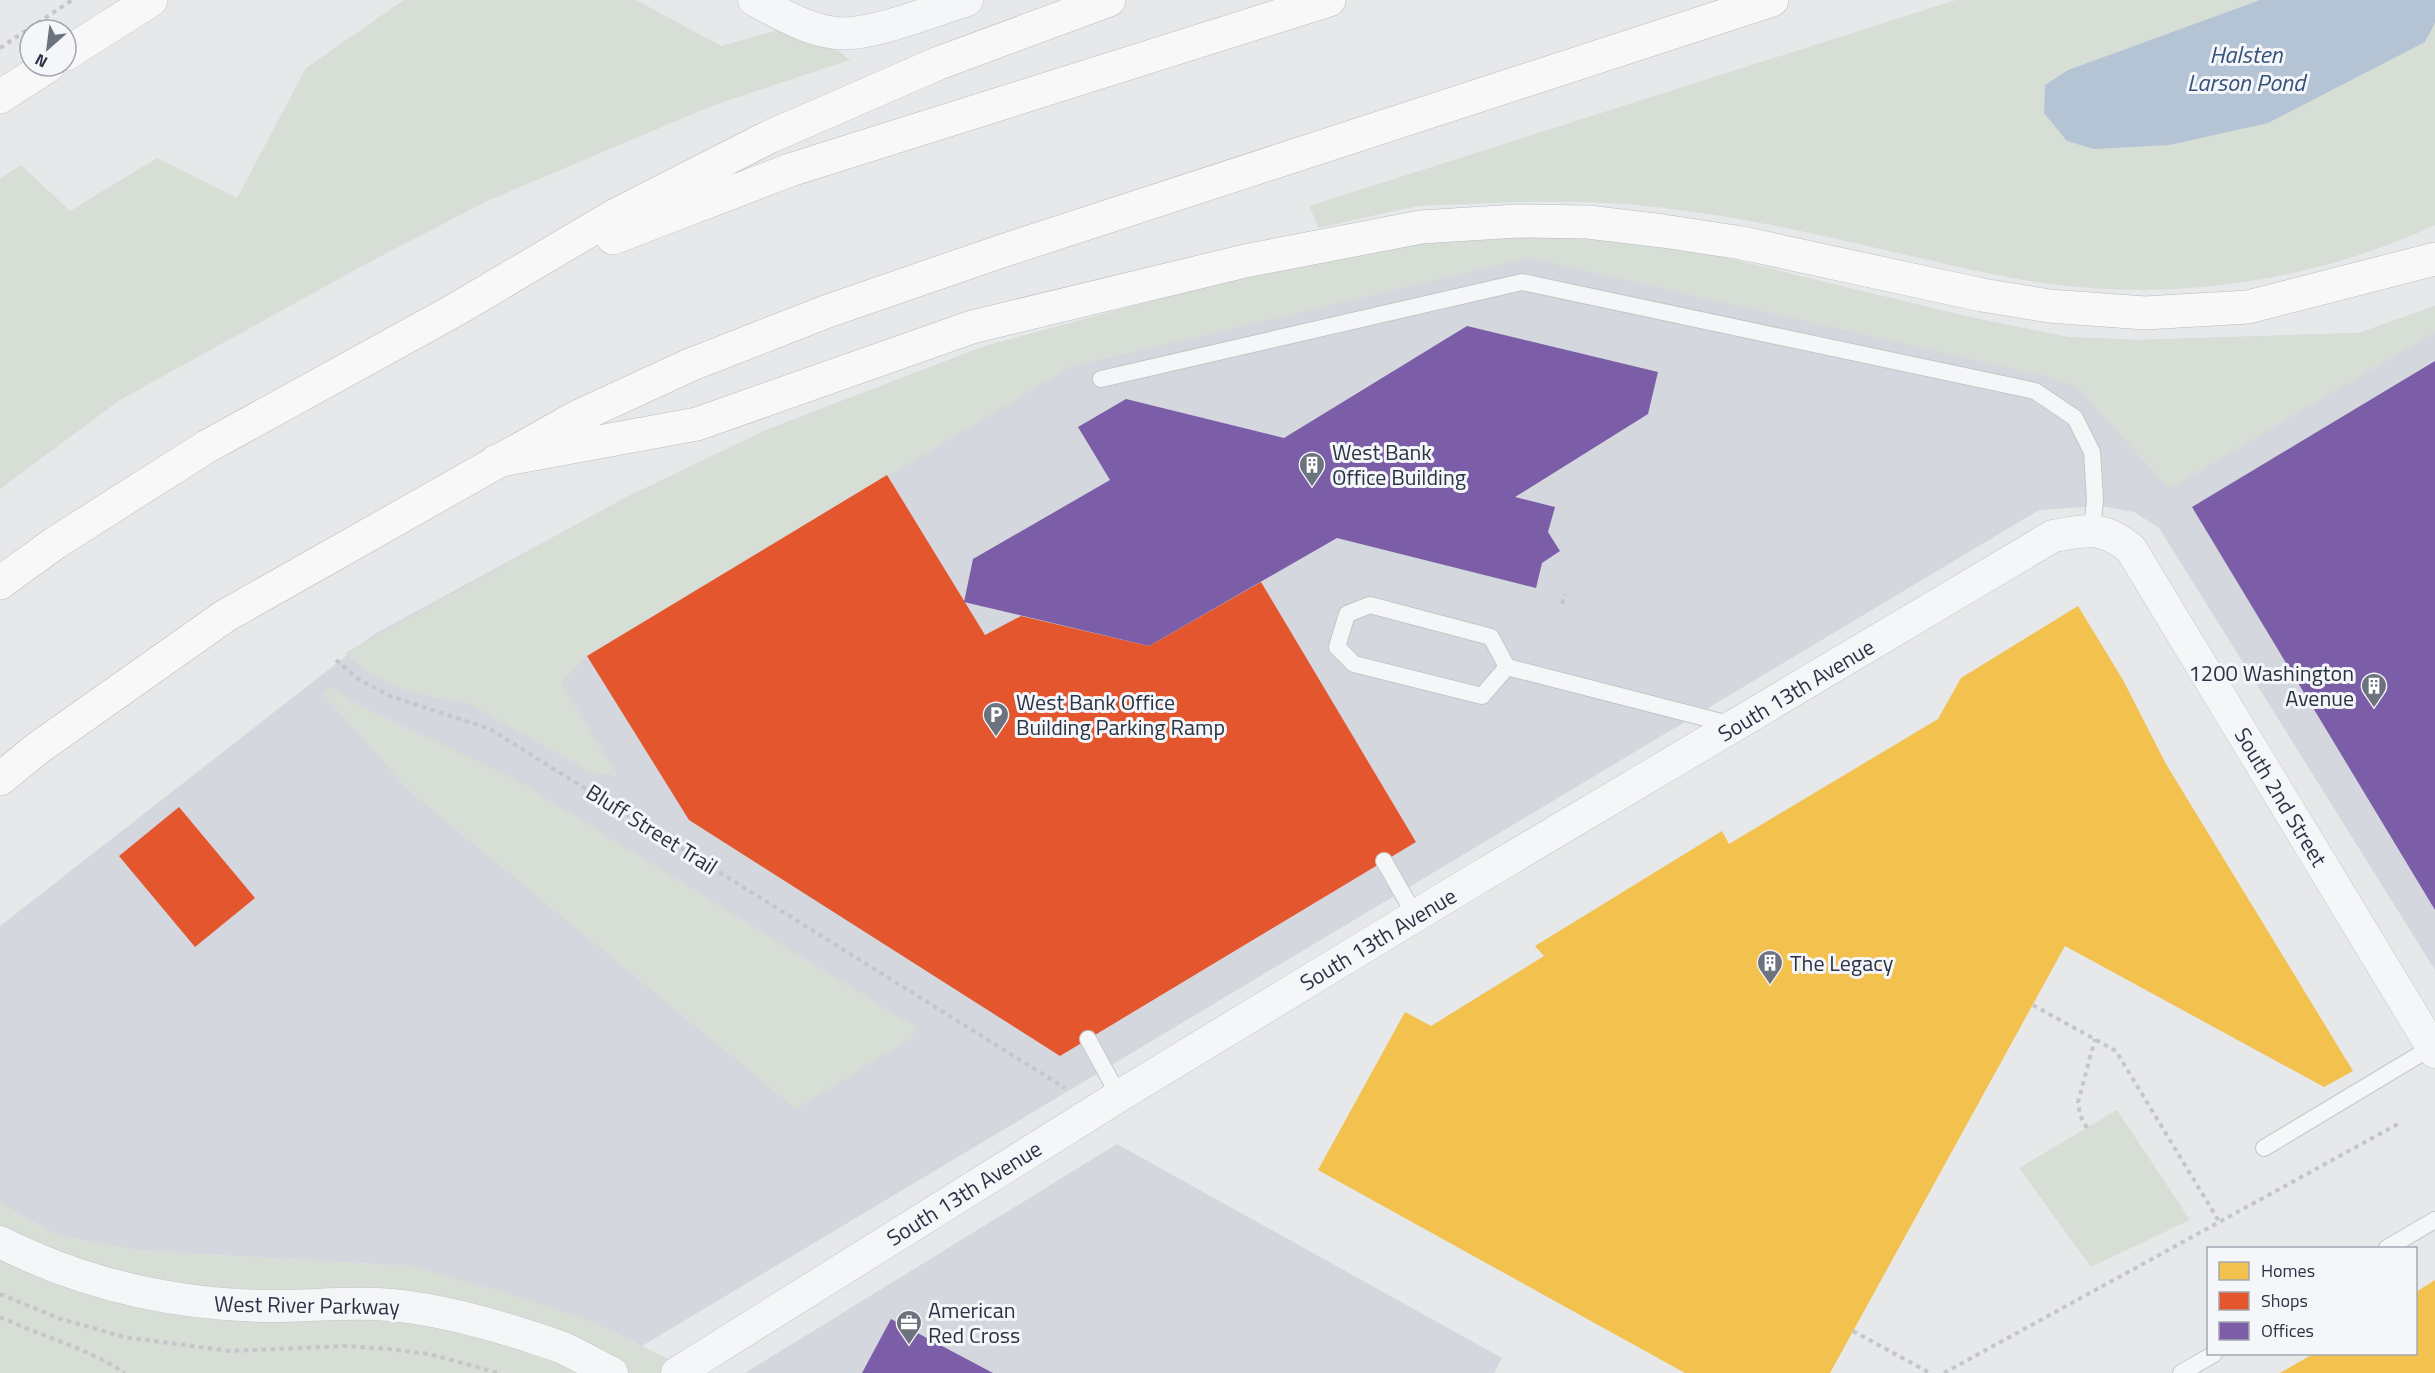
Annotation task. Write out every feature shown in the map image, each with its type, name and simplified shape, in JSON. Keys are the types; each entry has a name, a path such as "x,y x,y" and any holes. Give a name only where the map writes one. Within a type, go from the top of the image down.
{"main road":[{"path":"78,46 151,0"},
{"path":"0,583 55,543 206,447 455,310 614,216 769,136 939,63 1109,0"},
{"path":"455,310 593,246 790,170 1329,0"},
{"path":"0,778 72,723 225,616 575,418 690,365 828,311 1002,251 1772,0"},
{"path":"0,97 29,78"},
{"path":"496,461 697,424 972,327 1245,261 1421,227 1517,221 1588,222 1742,243 2004,299 2093,311 2145,313 2248,307 2435,259"}],"street":[{"path":"754,0 810,27 836,33 860,33 966,0"},
{"name":"South 13th Avenue","path":"676,1373 1114,1086 1416,917 1471,882 2053,536 2092,530"},
{"name":"South 2nd Street","path":"2092,530 2119,540 2131,549 2433,1049"},
{"name":"West River Parkway","path":"0,1242 87,1279 144,1294 214,1304 391,1305 444,1312 561,1347 612,1373"}],"lane":[{"path":"1101,379 1522,282 2035,391 2075,418 2092,452 2095,500 2092,530"},
{"path":"1507,667 1482,696 1354,664 1337,647 1347,614 1370,605 1491,637 1507,667 1736,726"},
{"path":"1384,861 1416,917"},
{"path":"1088,1039 1114,1086"},
{"path":"2264,1149 2433,1049"},
{"path":"2389,1247 2435,1220"},
{"path":"2181,1373 2211,1355"},
{"path":"2210,1373 2214,1355"}],"path":[{"path":"0,48 72,0"},
{"path":"1562,604 1565,594"},
{"name":"Bluff Street Trail","path":"336,660 357,678 390,696 490,729 1076,1095 1114,1086"},
{"path":"2033,1005 2116,1051 2220,1223"},
{"path":"2087,1128 2080,1115 2078,1102 2095,1039"},
{"path":"1944,1373 2398,1124"},
{"path":"0,1317 39,1335 93,1355 125,1373"},
{"path":"1853,1331 1930,1373"}],"shaded area":[{"path":"404,0 636,0 721,46 778,30 840,52 850,60 714,105 487,201 364,265 120,400 0,489 0,179 21,165 70,211 157,158 237,198 306,68"},
{"path":"1956,0 2260,0 2068,70 2425,42 2435,23 2435,225 2343,260 2296,272 2247,282 2149,290 2100,289 2021,280 1766,224 1641,205 1542,202 1427,205 1319,228 1309,206"},
{"path":"1515,235 1604,236 1690,249 1974,318 2068,337 2138,340 2359,333 2435,306 2435,332 2169,489 2076,386 2048,377 1529,258 1071,367 587,656 561,682 618,776 592,773 466,702 434,698 399,688 370,674 345,653 627,497 767,430 985,346 1250,274 1421,241"},
{"path":"1421,241 1974,318 2068,337 2138,340 2359,333 2435,306 2435,970 2159,528 2134,512 2100,506 2039,510 642,1346 590,1321 410,1266 144,1251 59,1236 0,1203 0,926 373,635 627,497 766,430 985,346"},
{"path":"330,687 361,706 515,779 917,1028 910,1039 796,1109 410,792 322,693"},
{"path":"2117,1110 2190,1220 2091,1267 2019,1168"},
{"path":"1117,1144 1502,1358 1494,1373 745,1373"},
{"path":"0,1203 59,1236 144,1251 411,1266 504,1292 590,1321 697,1373 0,1373"}],"water":[{"name":"Halsten Larson Pond","path":"2260,0 2435,0 2435,23 2425,42 2268,123 2169,145 2094,149 2067,141 2044,113 2045,85 2068,70"}],"building: Homes":[{"name":"The Legacy","path":"2078,606 2123,680 2166,764 2353,1071 2324,1087 2065,946 1830,1373 1685,1373 1318,1170 1405,1012 1431,1026 1544,956 1535,946 1722,831 1729,844 1938,719 1961,678"},
{"path":"2435,1280 2435,1373 2280,1373 2311,1355 2417,1355 2417,1291"}],"building: Shops":[{"name":"West Bank Office Building Parking Ramp","path":"887,475 985,635 1021,616 1149,646 1261,582 1416,842 1060,1056 689,820 587,656"},
{"path":"179,807 255,898 195,947 119,856"}],"building: Offices":[{"name":"West Bank Office Building","path":"1467,326 1658,372 1648,414 1515,497 1555,507 1548,532 1560,551 1542,563 1536,588 1337,538 1149,646 964,602 973,559 1110,480 1078,427 1126,399 1284,438"},
{"name":"1200 Washington Avenue","path":"2435,361 2435,910 2192,507"},
{"name":"American Red Cross","path":"891,1319 993,1373 862,1373"}],"place":[{"name":"West Bank Office Building","path":"1312,488"},
{"name":"1200 Washington Avenue","path":"2374,709"},
{"name":"West Bank Office Building Parking Ramp","path":"996,738"},
{"name":"The Legacy","path":"1770,986"},
{"name":"American Red Cross","path":"909,1346"}]}
